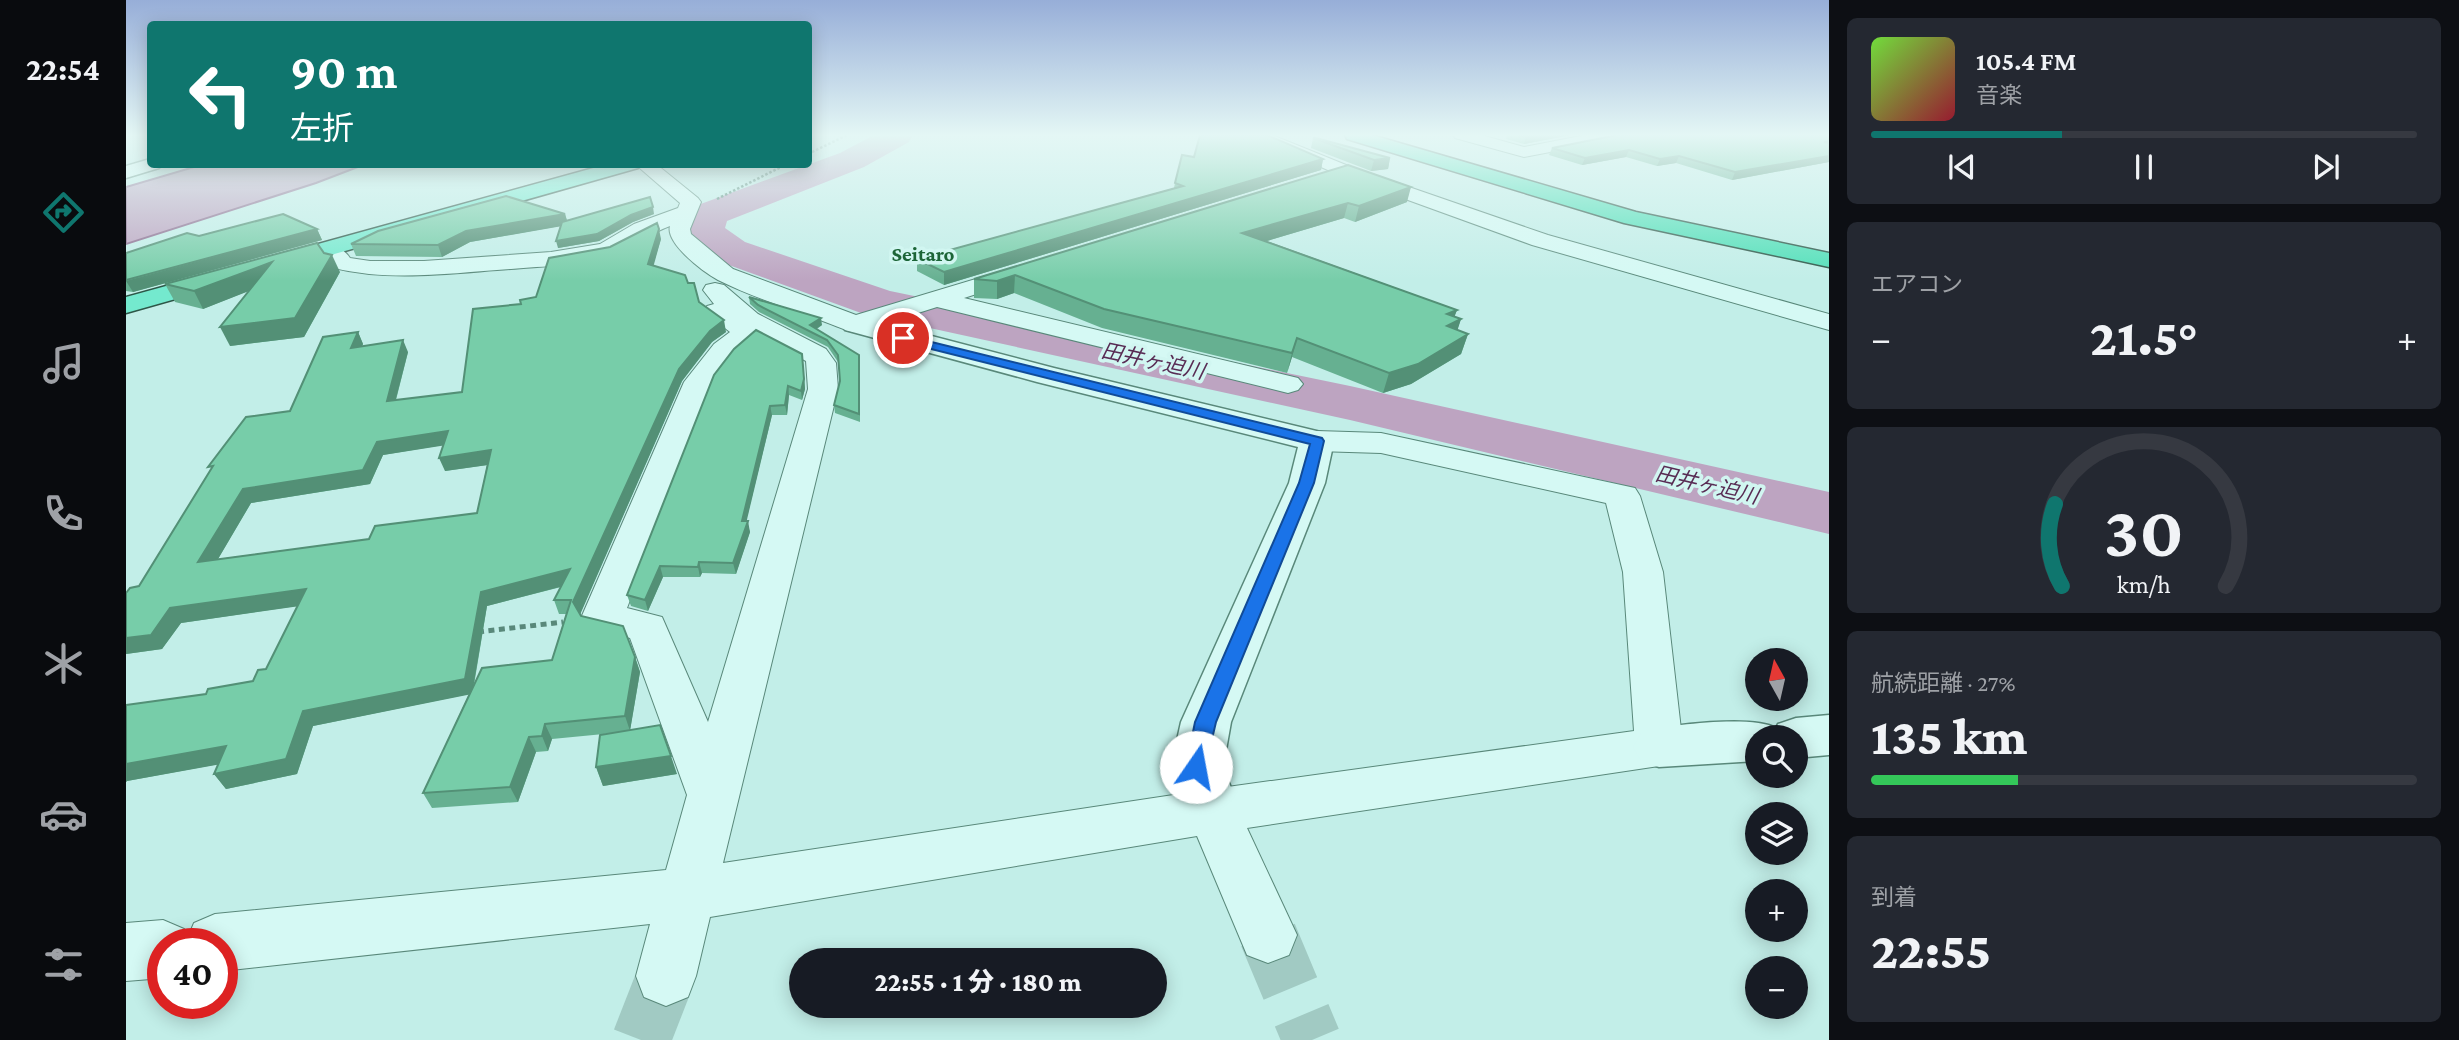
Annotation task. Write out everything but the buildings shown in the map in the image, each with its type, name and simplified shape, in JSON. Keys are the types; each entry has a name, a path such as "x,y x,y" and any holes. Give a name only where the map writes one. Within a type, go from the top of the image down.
{"highway":[{"path":"126,293 531,184"},
{"path":"126,305 561,184"},
{"path":"1516,184 1632,218 1829,260"},
{"path":"1542,184 1639,212 1829,252"}],"street":[{"path":"666,976 689,894 712,793 823,389 820,358 725,304 720,282 680,236 679,229 691,202 668,184"},
{"path":"1383,184 1541,240 1829,323"},
{"path":"325,250 338,256 342,263 370,268 424,268 551,259 606,250 642,229 687,212"},
{"path":"863,322 1042,266"},
{"path":"720,282 1048,376 1317,441 1381,443 1622,496 1643,572 1659,747"},
{"path":"712,793 648,627 602,618 699,382 724,350 744,335 743,329 713,308 710,301 720,282"},
{"path":"930,301 1289,384"},
{"path":"1268,935 1196,767 1206,722 1307,483 1317,441"},
{"path":"1808,737 1829,736"},
{"path":"238,941 689,894 1213,811 1659,747 1745,742"},
{"path":"126,953 147,951"}],"path":[{"path":"710,203 748,184"},
{"path":"469,634 602,618"}],"shaded area":[{"path":"138,184 314,184 126,244 126,187"}],"waterway":[{"name":"田井ヶ迫川","path":"790,184 712,213 704,226 707,234 730,251 878,303 1350,403 1829,513"}],"tunnel":[{"path":"1268,935 1312,1040"},
{"path":"641,1040 666,976"}],"district":[{"name":"Seitaro","path":"923,254"}],"route":[{"path":"903,338 1317,441 1307,483 1206,722 1196,767"}]}
